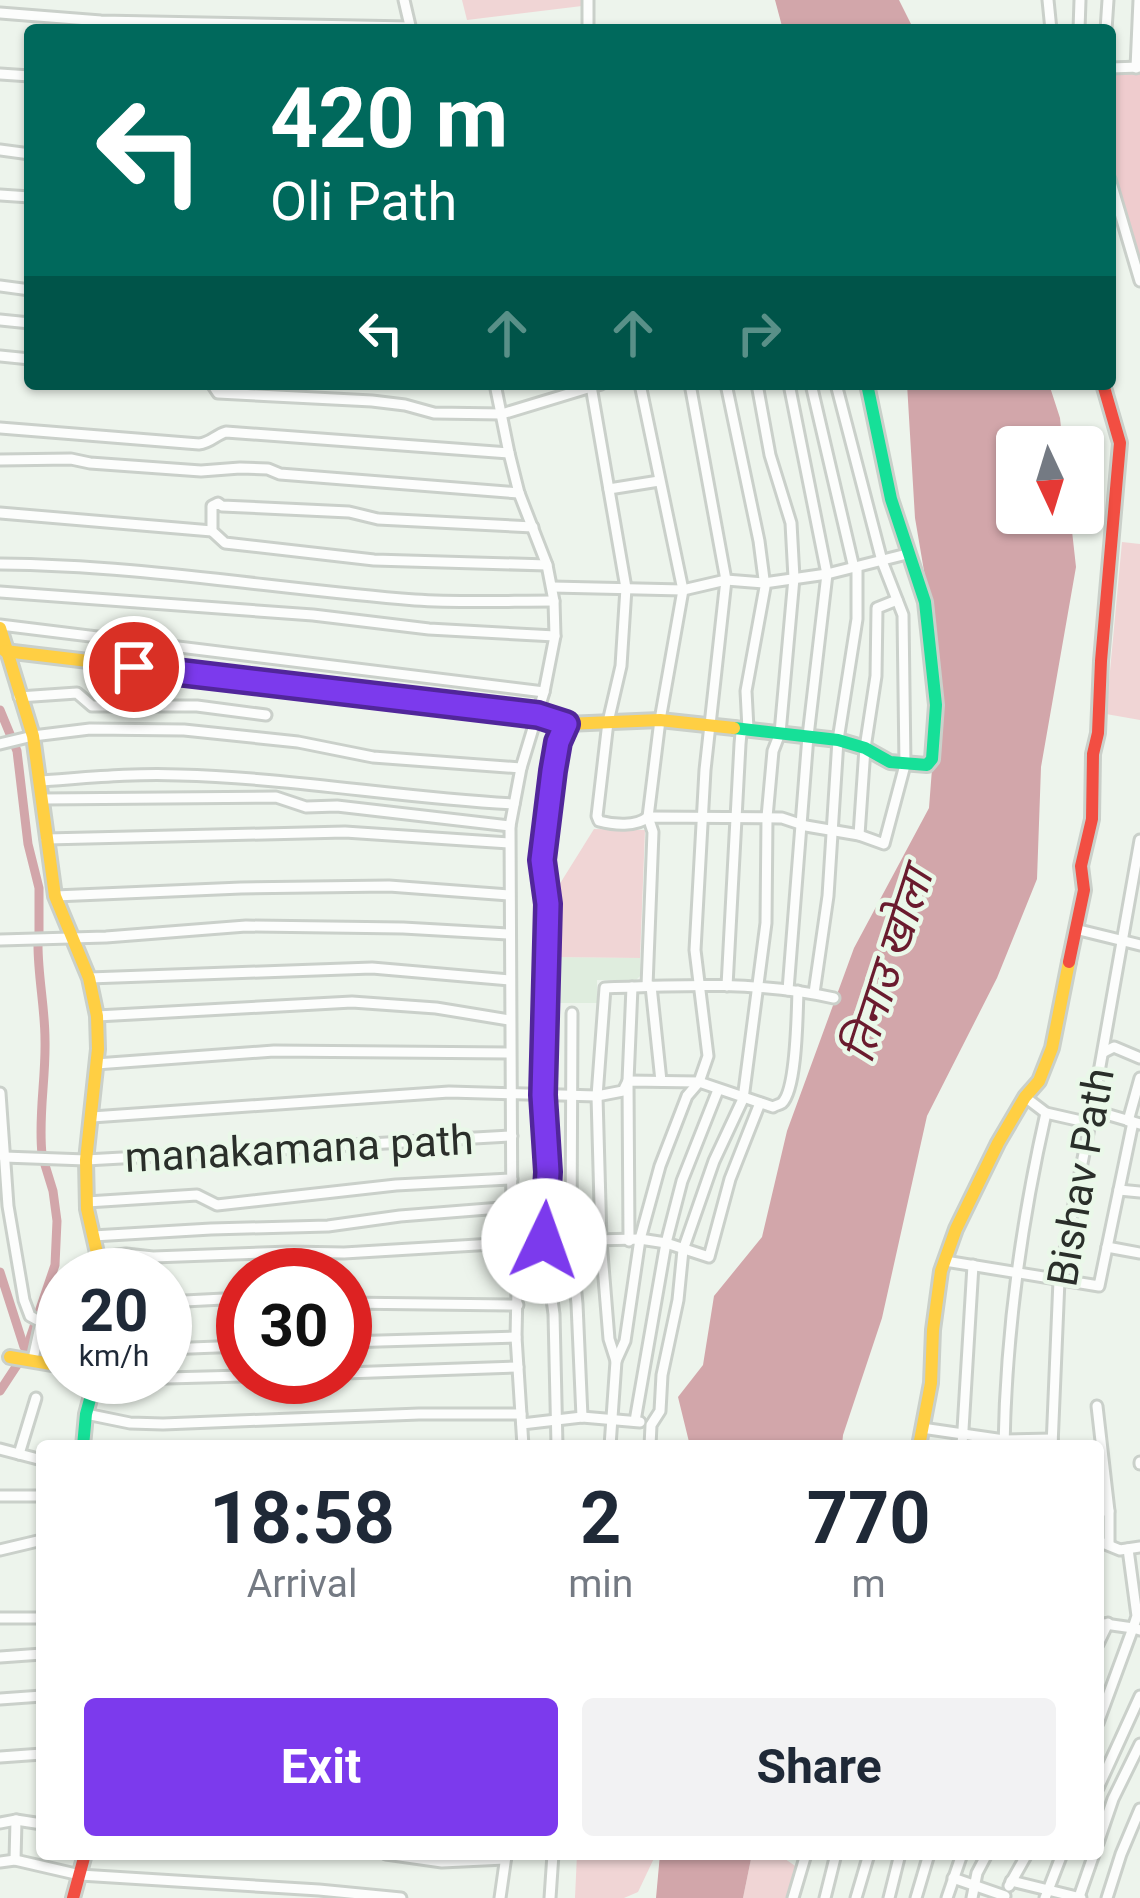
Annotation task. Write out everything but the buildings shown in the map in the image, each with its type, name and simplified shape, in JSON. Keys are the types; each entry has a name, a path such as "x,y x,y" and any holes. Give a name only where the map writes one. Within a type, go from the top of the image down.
{"street":[{"path":"1138,68 1139,0"},
{"path":"0,14 233,24"},
{"path":"1116,199 1140,280"},
{"path":"216,390 373,401 434,413 502,414 580,390"},
{"path":"496,390 508,453 547,565 554,602 554,636 544,692 509,826 512,1244 523,1440"},
{"path":"597,390 626,588 621,666 608,722 599,821 627,824 648,817 767,817 859,835 880,844 887,841 905,765 903,615 881,561 838,390"},
{"path":"641,390 683,590 648,817 653,832 649,986 661,1081"},
{"path":"634,1240 687,1096 699,1082 708,1056 694,950 726,580 691,390"},
{"path":"726,390 764,584 746,691 748,729"},
{"path":"650,1440 651,1425 660,1411 683,1250 714,1161 743,1099 766,923 767,817 773,751 781,733 794,578 791,523 770,455 758,390"},
{"path":"628,1081 699,1082 773,1107 787,1095 796,1052 793,991 801,824 827,574 790,390"},
{"path":"812,390 855,568 857,620 838,740 828,896 814,993"},
{"path":"5,651 538,715 566,724 660,720 711,724 838,740 905,765 931,763 936,704 926,602 891,499 868,390"},
{"path":"920,1440 945,1261 998,1143 1024,1096 1040,1082 1052,1048 1084,890 1081,866 1092,819 1093,754 1120,443 1105,390"},
{"path":"0,428 199,444 226,432 508,453"},
{"path":"0,460 71,459 201,471 254,468 384,484 519,493"},
{"path":"609,489 659,482"},
{"path":"212,531 212,506 218,503 349,512 378,520 533,527"},
{"path":"0,513 212,531 226,543 374,560 547,565"},
{"path":"552,586 683,590 726,580 764,584 908,554"},
{"path":"0,564 162,574 418,600 554,602"},
{"path":"0,592 554,636"},
{"path":"859,835 876,676 877,608 897,600"},
{"path":"97,1248 87,1202 86,1160 97,1016 89,978 55,896 39,781 0,627 544,692"},
{"path":"19,698 77,693 92,706 197,706 266,715"},
{"path":"557,1440 554,1314 544,1241 548,904 542,860 558,742 566,724"},
{"path":"727,986 734,818 741,734 748,729"},
{"path":"0,744 90,730 184,730 298,742 373,757 521,768"},
{"path":"39,781 175,774 514,804"},
{"path":"42,799 277,797 306,807 337,806 509,826"},
{"path":"46,839 345,832 509,843"},
{"name":"Bishav Path","path":"1052,1440 1060,1280 1140,840"},
{"path":"55,896 389,886 509,896"},
{"path":"0,940 106,938 246,926 508,934"},
{"path":"1075,929 1140,944"},
{"path":"89,978 372,968 510,980"},
{"path":"616,1361 609,1339 601,1241 597,1096 605,988 697,984 834,998"},
{"path":"610,1440 634,1240 628,1081 632,987"},
{"path":"97,1016 352,1002 436,1008 509,1020"},
{"path":"572,1012 571,1241 582,1417"},
{"path":"1101,1057 1114,1047 1140,1058"},
{"path":"96,1064 274,1051 509,1053"},
{"path":"945,1261 1099,1286 1140,1078"},
{"path":"92,1117 449,1092 597,1096 623,1091 628,1081"},
{"path":"635,1421 666,1243 682,1181 718,1090"},
{"path":"0,1093 16,1265 30,1316 36,1319"},
{"path":"1024,1096 1046,1113 1134,1123"},
{"path":"192,1256 634,1240 666,1243 709,1257 730,1179 760,1103"},
{"path":"1004,1440 1015,1272 1046,1113"},
{"name":"manakamana path","path":"4,1157 86,1160 512,1136"},
{"path":"87,1202 196,1195 217,1205 396,1184 512,1179"},
{"path":"1119,1190 1140,1192"},
{"path":"93,1236 328,1226 512,1207"},
{"path":"1107,1247 1140,1252"},
{"path":"922,1428 962,1440 973,1265"},
{"path":"372,1304 518,1304"},
{"path":"372,1341 516,1337"},
{"path":"30,1359 36,1339"},
{"path":"5,1357 36,1360"},
{"path":"372,1371 518,1367"},
{"path":"19,1454 36,1398"},
{"path":"84,1440 89,1404"},
{"path":"1097,1406 1099,1440"},
{"path":"86,1414 163,1424 582,1417 651,1425"},
{"path":"0,1448 36,1458"},
{"path":"0,1496 36,1496"},
{"path":"1104,1511 1104,1543 1120,1550 1134,1548 1137,1616 1104,1708"},
{"path":"0,1550 36,1541"},
{"path":"0,1618 36,1618"},
{"path":"1104,1623 1136,1629"},
{"path":"0,1657 36,1654"},
{"path":"0,1699 36,1696"},
{"path":"1104,1775 1140,1696"},
{"path":"1104,1825 1140,1744"},
{"path":"0,1757 36,1754"},
{"path":"1107,1898 1140,1809"},
{"path":"15,1860 16,1820"},
{"path":"0,1823 36,1823"},
{"path":"0,1862 15,1860 80,1875 401,1898"},
{"path":"73,1898 84,1860"},
{"path":"428,1860 463,1860"},
{"path":"500,1898 505,1860"},
{"path":"550,1898 553,1860"},
{"path":"794,1898 804,1860"},
{"path":"825,1898 834,1860"},
{"path":"856,1898 867,1860"},
{"path":"889,1898 898,1860"},
{"path":"916,1898 927,1860"},
{"path":"947,1898 960,1860"},
{"path":"973,1898 985,1860"},
{"path":"953,1878 1004,1897 1023,1860"},
{"path":"1047,1894 1060,1860"},
{"path":"1011,1881 1047,1894 1078,1898 1092,1860"}],"shaded area":[{"path":"462,0 582,0 582,6 467,20"},
{"path":"1140,70 1140,265 1116,187 1116,72"},
{"path":"1122,542 1140,544 1140,720 1106,714"},
{"path":"594,829 645,830 640,958 550,957 551,898"},
{"path":"549,957 640,958 641,975 636,980 597,980 597,1003 549,1003"},
{"path":"577,1860 653,1860 638,1892 624,1898 575,1898"},
{"path":"751,1860 787,1860 798,1868 789,1898 743,1898"}],"water":[{"path":"775,0 899,0 911,24 781,24"},
{"name":"तिनाउ खोला","path":"907,390 1051,390 1061,426 996,426 996,534 1072,534 1076,567 1041,767 1037,879 997,978 927,1116 882,1318 843,1440 689,1440 678,1397 703,1365 714,1296 762,1237 787,1131 854,948 929,808 940,665 915,518"},
{"path":"659,1860 751,1860 743,1898 656,1898"}],"waterway":[{"path":"0,710 17,751 28,844 39,888 39,932"},
{"path":"38,945 45,1040 42,1154"},
{"path":"0,1391 25,1353 55,1265 57,1221 45,1165"},
{"path":"0,1272 24,1347"}],"traffic: fast":[{"path":"734,728 838,740 890,762 927,765 932,759 936,705 925,602 891,499 868,390"},
{"path":"84,1440 89,1404"}],"traffic: slow":[{"path":"0,628 33,736 55,896 89,978 97,1016 86,1160 87,1209 96,1248"},
{"path":"5,651 538,715 566,724 660,720 734,728"},
{"path":"920,1440 931,1383 941,1271 998,1143 1039,1081 1052,1048 1069,962"},
{"path":"10,1357 36,1361"}],"traffic: jam":[{"path":"1069,962 1092,819 1093,754 1120,443 1105,390"},
{"path":"73,1898 83,1860"}],"route":[{"path":"134,667 538,715 566,724 558,742 542,860 548,904 544,1241"}]}
